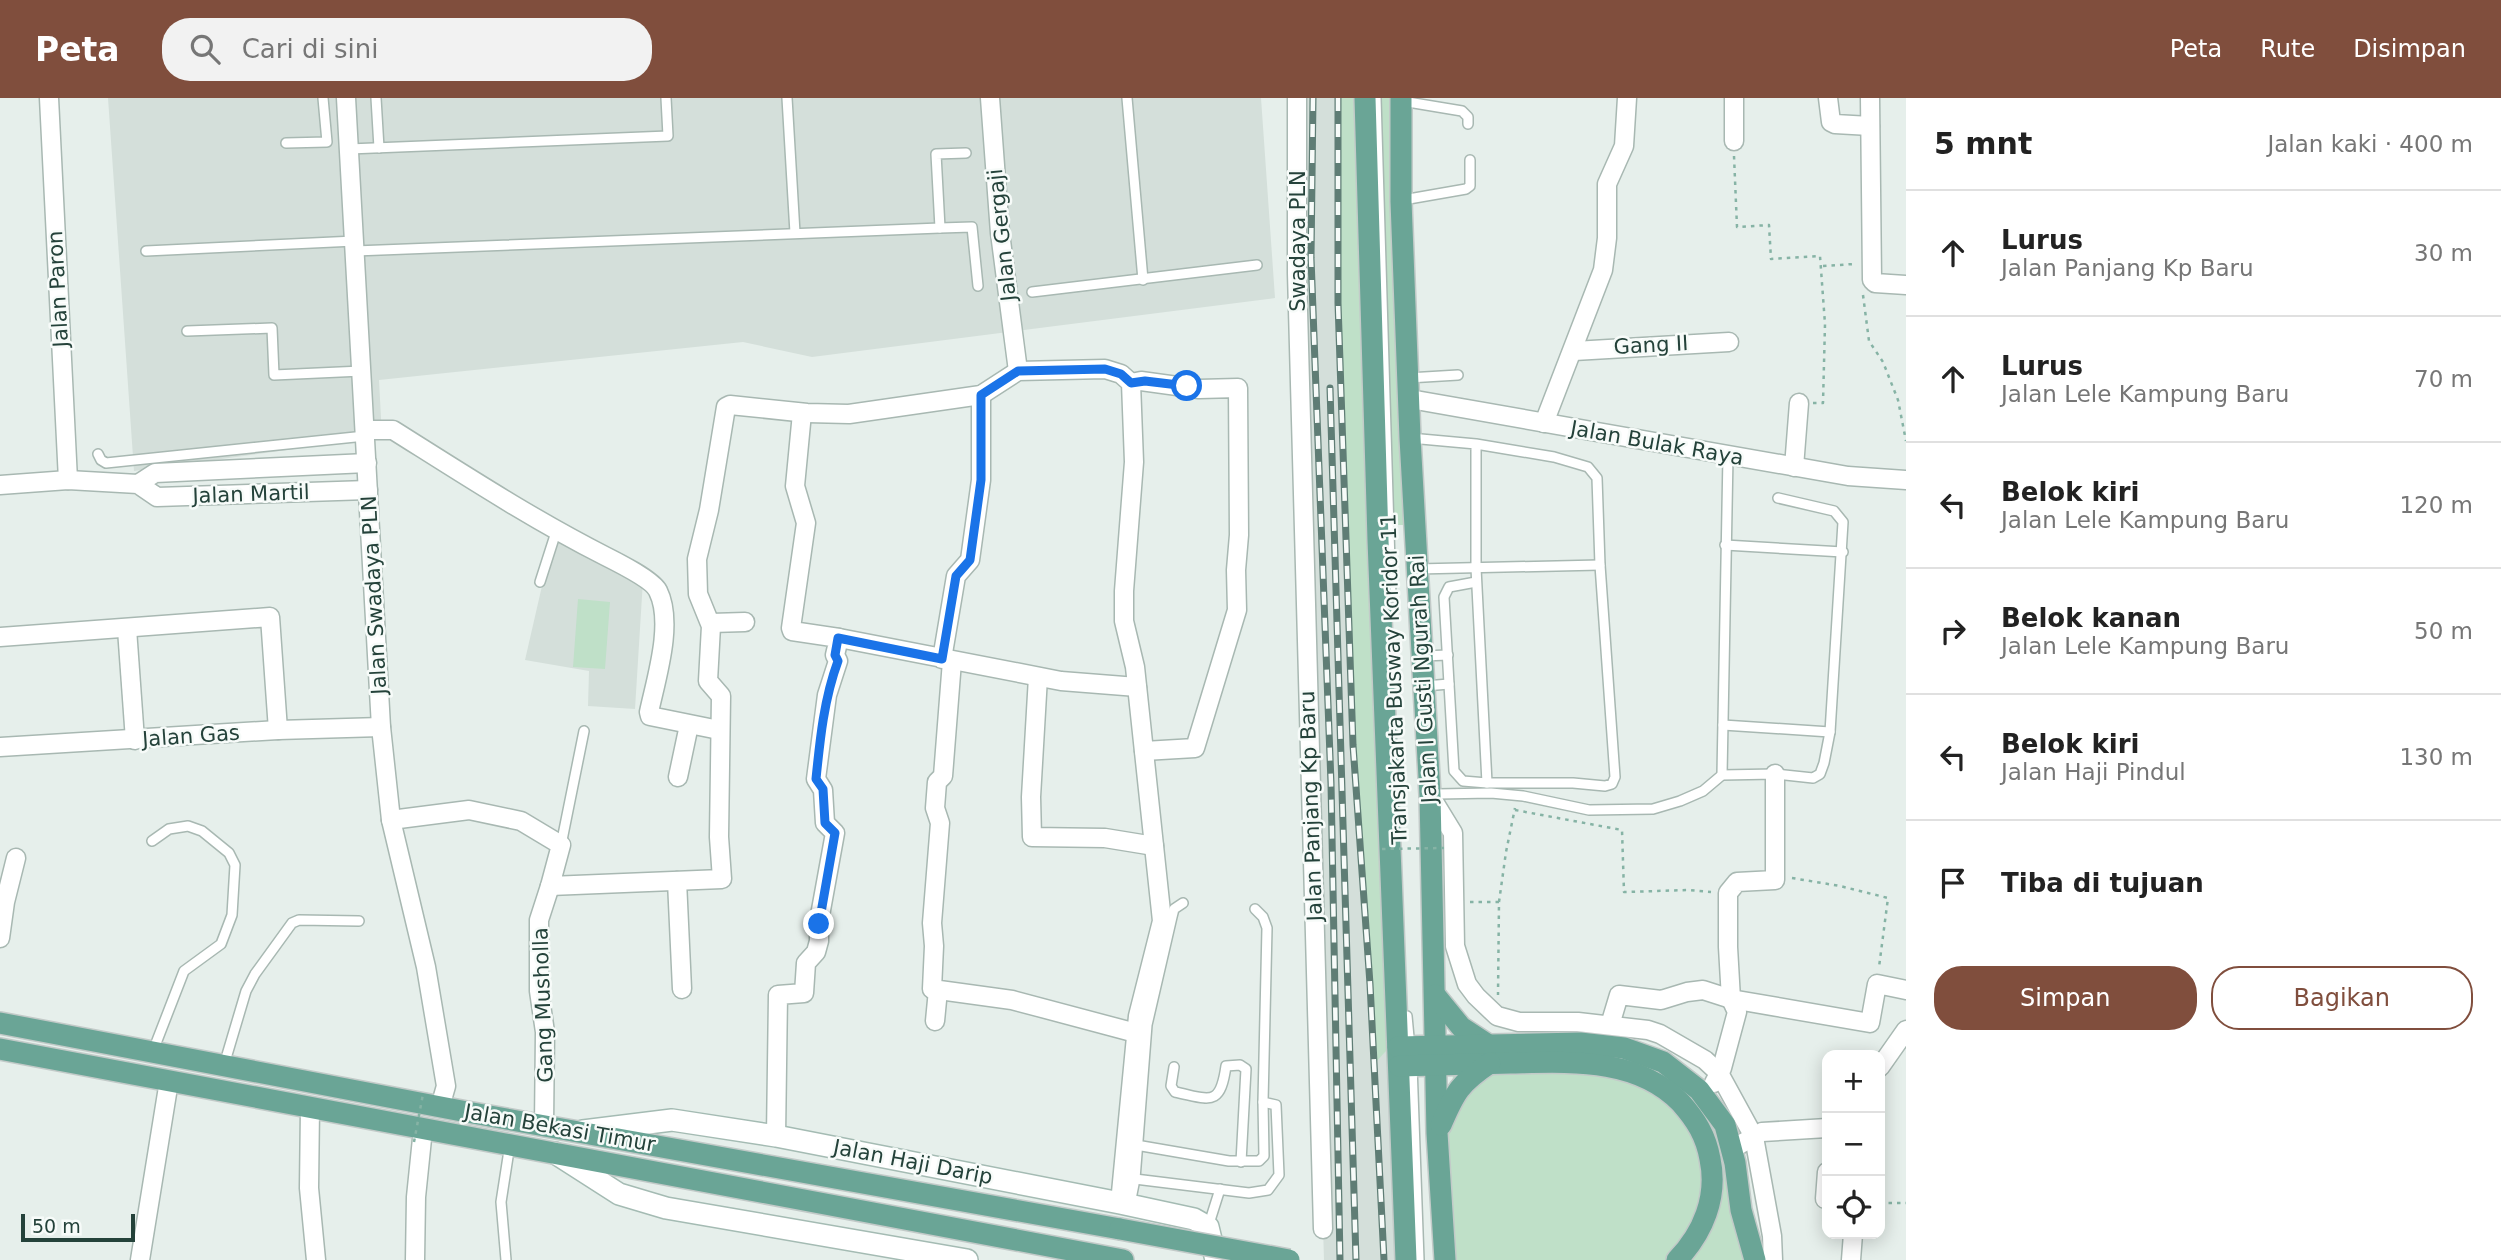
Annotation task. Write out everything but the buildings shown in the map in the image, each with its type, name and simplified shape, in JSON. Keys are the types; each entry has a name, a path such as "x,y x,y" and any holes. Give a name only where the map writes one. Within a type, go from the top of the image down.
{"main road":[{"name":"Jalan I Gusti Ngurah Rai","path":"1365,98 1378,549 1405,1057 1406,1260"},
{"name":"Jalan I Gusti Ngurah Rai","path":"1401,99 1401,201 1410,438 1424,685 1434,795 1437,1133 1445,1260"},
{"path":"1435,995 1461,1027 1489,1054"},
{"name":"Jalan Bekasi Timur","path":"0,1023 223,1067 443,1097 467,1112 1289,1260"},
{"path":"1437,1133 1453,1095 1489,1054 1579,1033 1649,1056 1674,1069 1706,1098 1725,1125 1732,1149 1741,1210 1755,1260"},
{"name":"Jalan Bekasi Timur","path":"0,1049 310,1108 419,1136 510,1144 1119,1259"},
{"path":"1405,1057 1489,1054 1614,1067 1651,1080 1674,1097 1696,1122 1704,1136 1712,1165 1706,1216 1700,1232 1677,1260"},
{"name":"Jalan Haji Darip","path":"581,1131 672,1120 776,1136 1125,1204 1194,1219 1208,1227"},
{"path":"555,1153 619,1194 666,1208 967,1260"},
{"path":"1208,1227 1216,1260"}],"street":[{"name":"Jalan Paron","path":"49,98 68,480"},
{"name":"Jalan Swadaya PLN","path":"346,98 381,727 391,820 426,967 443,1097"},
{"name":"Jalan Gergaji","path":"990,98 1000,233 1018,371"},
{"name":"Swadaya PLN","path":"1297,98 1300,384"},
{"path":"1544,423 1603,270 1607,238 1607,184 1624,146 1627,98"},
{"path":"1734,98 1734,141"},
{"path":"1828,98 1830,122 1870,127"},
{"path":"1870,98 1874,283 1906,285"},
{"name":"Gang II","path":"1574,351 1621,346 1729,342"},
{"path":"550,886 722,879 719,837 721,694 708,681 711,623 698,594 697,559 709,510 724,409 730,405 802,413 849,414 981,395 1018,371 1105,369 1121,374 1131,383 1134,462 1124,621 1137,687 1162,920 1138,1016 1125,1204"},
{"path":"1131,383 1145,381 1192,388 1238,388 1240,535 1236,570 1237,610 1195,748 1144,751"},
{"name":"Jalan Panjang Kp Baru","path":"1300,384 1323,1229"},
{"name":"Jalan Bulak Raya","path":"1409,388 1544,423 1848,476 1906,480"},
{"path":"981,395 981,480 970,560 956,576 947,660 943,776 937,782 935,804 940,823 932,923 932,989 1012,1000 1136,1033"},
{"path":"1794,467 1800,403"},
{"path":"802,413 795,486 806,523 792,631 1038,677 1137,687"},
{"path":"365,433 393,430 556,532 620,563 658,589 664,626 650,716 719,730"},
{"name":"Jalan Martil","path":"138,484 156,472 367,463"},
{"name":"Jalan Martil","path":"0,485 68,480 138,484 157,497 368,490"},
{"path":"0,637 271,617 278,730"},
{"path":"711,623 745,622"},
{"path":"127,629 135,740"},
{"path":"776,1136 778,995 803,993 806,962 814,956 819,941 835,833 825,823 823,789 816,779 824,710 838,661 835,655 838,638"},
{"path":"1038,677 1031,797 1032,837 1105,838 1154,846"},
{"path":"678,777 689,724"},
{"name":"Jalan Gas","path":"0,747 278,730 381,727"},
{"path":"1706,1098 1719,1073 1737,1012 1731,999 1728,893 1737,882 1775,880 1776,774"},
{"path":"1434,795 1447,827 1453,833 1455,946 1467,984 1497,1016 1579,1033 1610,1025 1648,1030 1705,1060 1719,1073 1754,1137 1772,1236 1773,1260"},
{"path":"391,820 469,810 521,821 561,845"},
{"name":"Gang Musholla","path":"544,1125 545,1032 539,991 539,920 561,845"},
{"path":"0,938 5,902 16,858"},
{"path":"677,881 682,989"},
{"path":"1610,1025 1619,995 1661,1000 1703,990 1731,999 1870,1023 1877,984 1906,990"},
{"path":"935,1021 938,990"},
{"path":"1885,1060 1906,1030"},
{"path":"139,1260 169,1081"},
{"path":"310,1108 309,1188 316,1260"},
{"path":"1732,1149 1762,1132 1822,1128"},
{"path":"415,1260 419,1136"},
{"path":"1851,1260 1853,1239"}],"lane":[{"path":"323,98 327,142"},
{"path":"376,98 379,148"},
{"path":"286,144 327,142 379,148 668,136 667,98"},
{"path":"787,98 795,233"},
{"path":"1127,98 1143,280"},
{"name":"Transjakarta Busway Koridor 11","path":"1376,98 1405,1057 1419,1260"},
{"path":"1401,99 1462,111 1468,117 1468,124"},
{"path":"940,228 936,154 967,153"},
{"path":"1401,201 1466,189 1471,181 1469,160"},
{"path":"146,251 972,227 978,286"},
{"path":"1032,292 1257,265"},
{"path":"187,331 272,328 274,375 362,371"},
{"path":"1409,388 1458,375"},
{"path":"98,454 106,463 365,433"},
{"path":"1410,438 1476,444 1554,457 1588,467 1597,478 1600,565 1615,777 1612,784 1597,786 1573,783 1487,783 1463,781 1454,771 1445,591 1449,587 1476,582"},
{"path":"1476,444 1475,568 1487,783"},
{"path":"1722,775 1728,456"},
{"path":"1434,795 1491,793 1516,795 1588,810 1653,809 1680,801 1703,790 1722,775 1776,774 1812,778 1820,774 1830,732 1843,522 1834,511 1778,498"},
{"path":"540,582 556,532"},
{"path":"1725,545 1843,552"},
{"path":"1417,569 1600,565"},
{"path":"1423,656 1448,655"},
{"path":"1424,685 1449,684"},
{"path":"1723,726 1830,732"},
{"path":"561,845 584,731"},
{"path":"152,842 169,829 188,826 202,831 229,853 235,866 232,915 221,944 184,971 152,1053"},
{"path":"1125,1204 1135,1179 1147,1025 1174,909 1183,903"},
{"path":"1136,1145 1241,1162 1259,1161 1264,1156 1267,928 1263,917 1255,909"},
{"path":"223,1067 246,991 292,923 299,919 359,921"},
{"path":"1174,1068 1171,1086 1175,1092 1208,1098 1218,1096 1221,1092 1226,1066 1240,1065 1246,1069 1241,1162"},
{"path":"1135,1179 1250,1193 1268,1190 1279,1175 1276,1105 1263,1102"},
{"path":"506,1260 501,1202 510,1144"},
{"path":"1208,1227 1220,1189"}],"path":[{"path":"1734,141 1737,228 1769,225 1771,259 1820,256 1825,351 1823,403 1800,403"},
{"path":"1822,266 1872,263"},
{"path":"1874,283 1864,289 1863,298 1869,341 1883,362 1898,400 1906,441"},
{"path":"1497,1016 1499,902 1516,795"},
{"path":"1515,810 1622,830 1624,892 1689,890 1728,893"},
{"path":"1382,849 1444,848"},
{"path":"1775,880 1795,878 1888,898 1877,984"},
{"path":"1454,901 1499,902"},
{"path":"419,1136 423,1094"},
{"path":"1885,1203 1906,1203"}],"shaded area":[{"path":"108,98 1261,98 1275,298 812,357 743,342 379,380 382,437 134,471"},
{"path":"1297,98 1338,98 1337,208 1350,680 1374,1063 1398,1038 1406,1260 1324,1260 1307,676"},
{"path":"561,536 643,580 635,709 588,706 589,671 525,660 550,551"}],"green space":[{"path":"1340,98 1365,98 1398,1038 1374,1064 1342,461 1338,219"},
{"path":"1376,98 1401,98 1415,525 1389,525"},
{"path":"578,599 610,602 605,669 573,667"},
{"path":"1452,1044 1624,1048 1712,1105 1755,1260 1445,1260 1437,1133 1453,1089"}],"railway":[{"path":"1313,98 1311,258 1331,783 1340,1260"},
{"path":"1338,98 1338,303 1353,745 1370,984 1384,1260"},
{"path":"1330,388 1356,1260"}],"route":[{"path":"819,924 835,831 825,823 823,789 816,779 824,710 838,661 835,655 838,638 942,659 956,576 970,560 981,480 981,395 1018,371 1105,369 1121,374 1131,383 1145,381 1187,386"}]}
